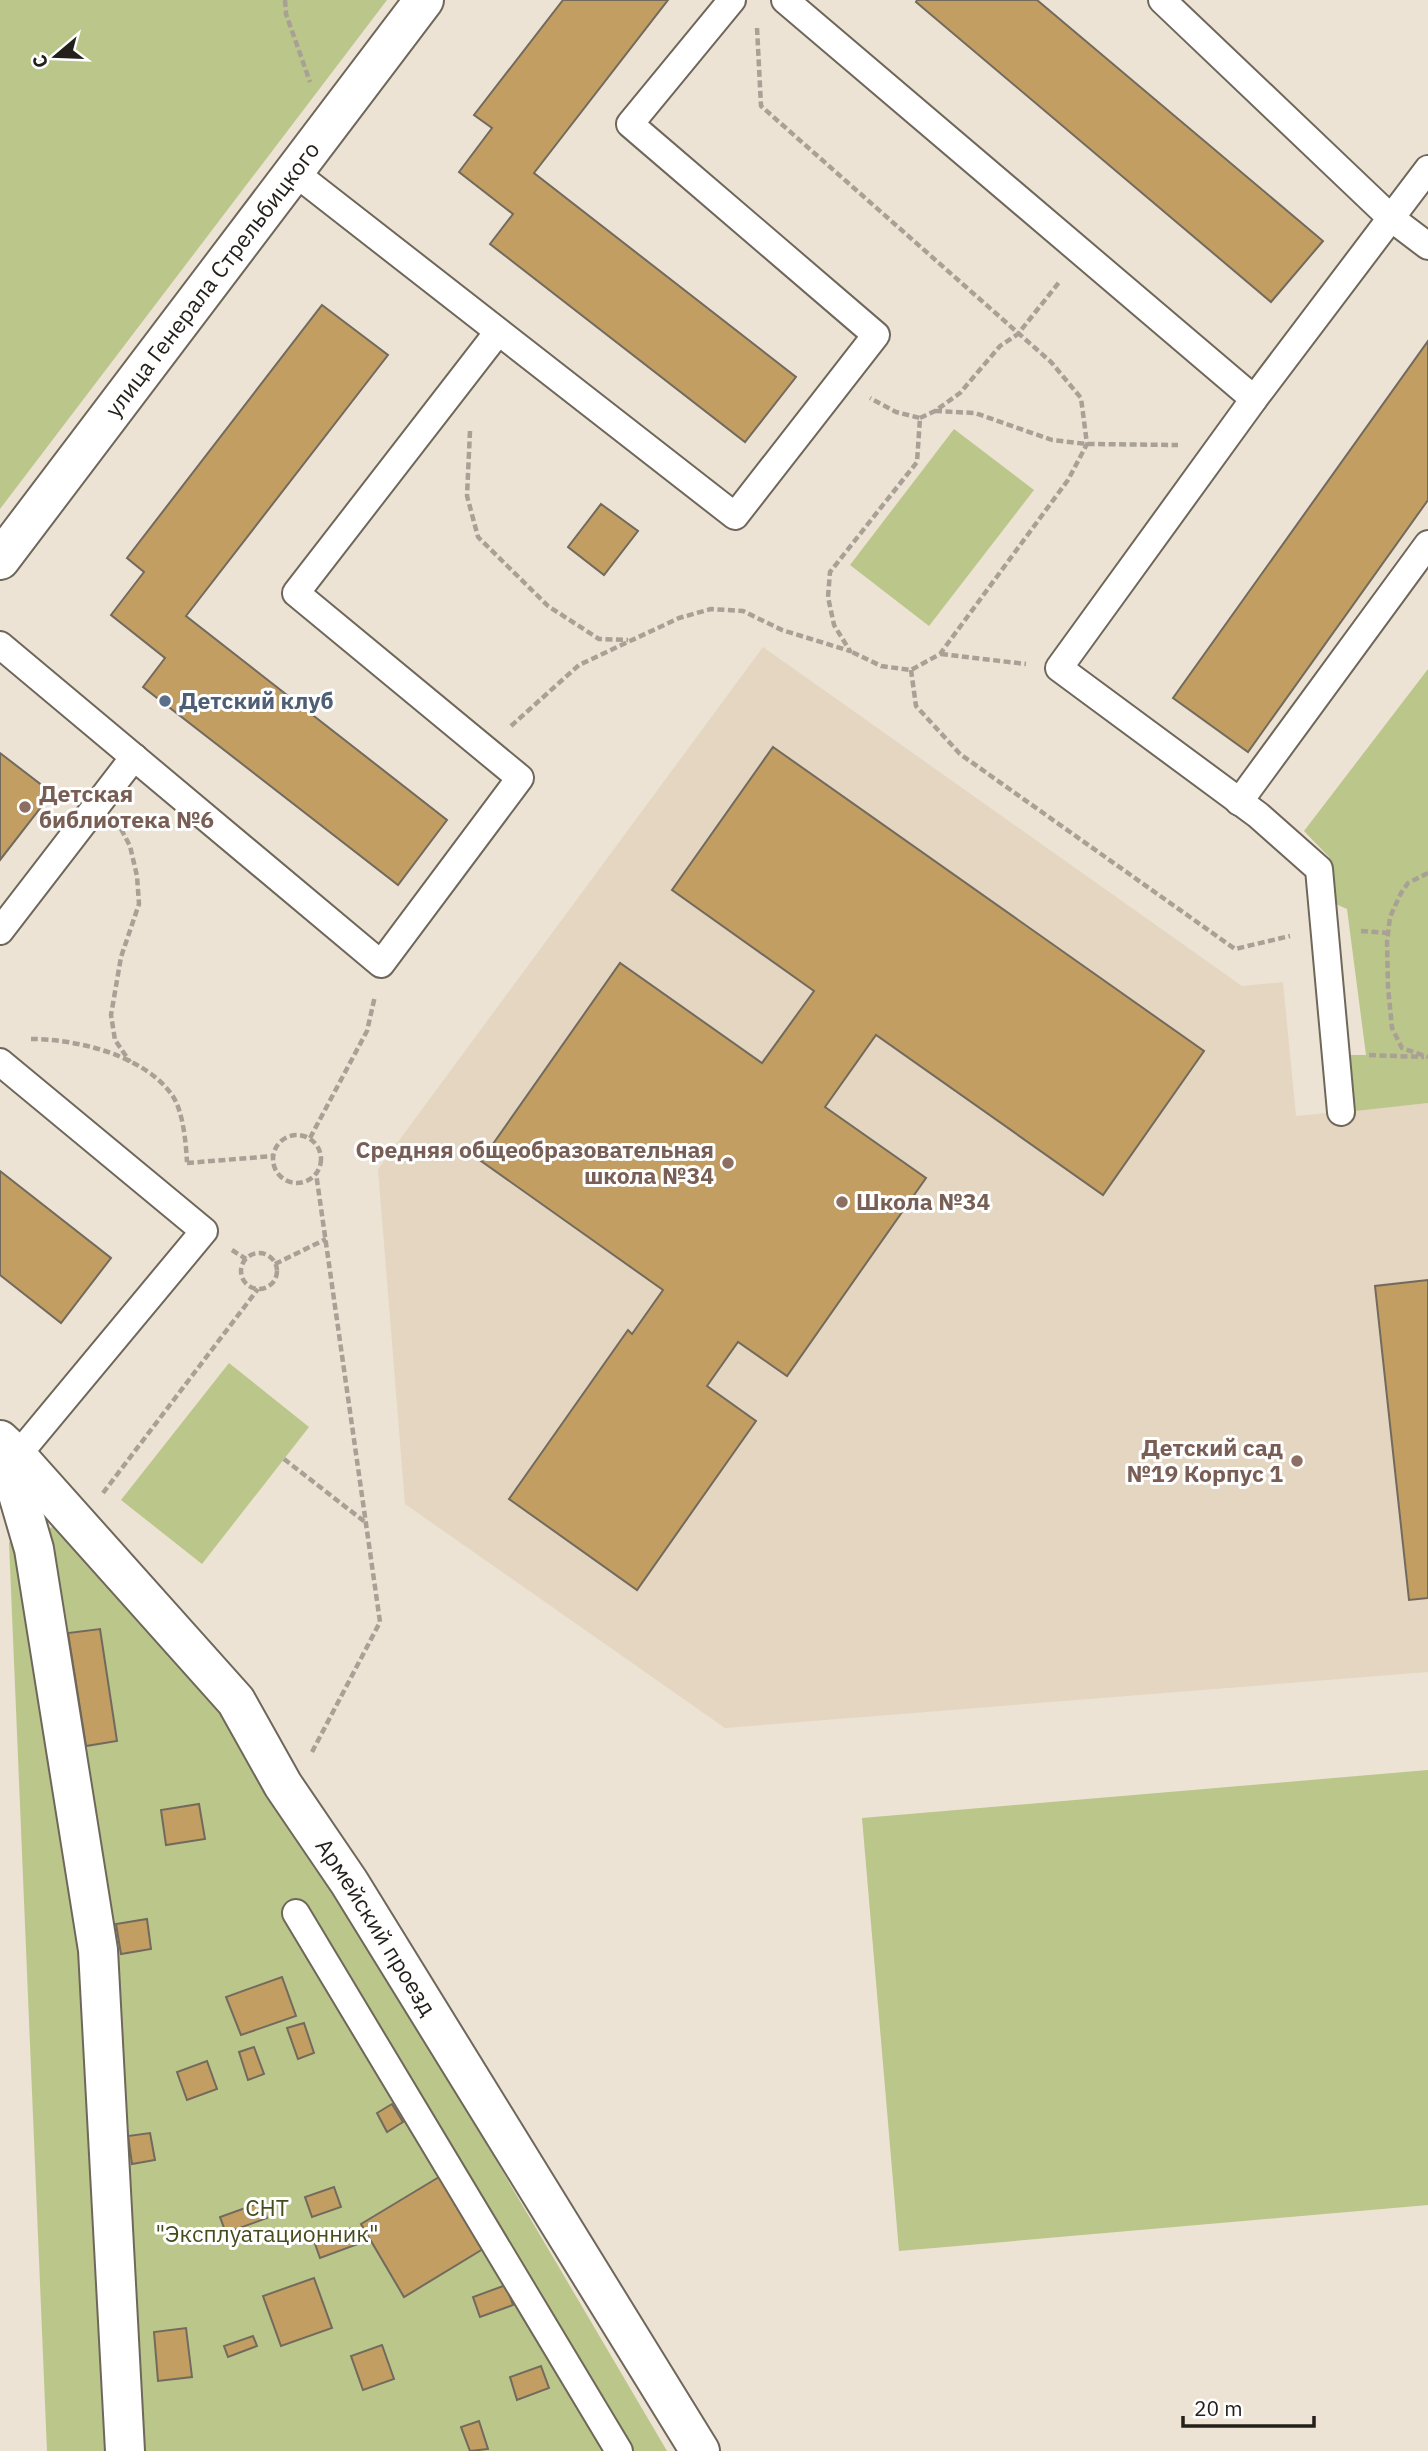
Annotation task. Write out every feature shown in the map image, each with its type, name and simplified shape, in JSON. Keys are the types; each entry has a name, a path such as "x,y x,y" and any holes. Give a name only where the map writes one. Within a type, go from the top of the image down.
{"street":[{"name":"улица Генерала Стрельбицкого","path":"0,560 424,0"},
{"name":"Армейский проезд","path":"9,1448 236,1701 283,1785 349,1882 700,2451"},
{"path":"9,1448 15,1484 34,1549 98,1950 125,2451"}],"lane":[{"path":"294,172 735,516 876,335 630,124 732,0"},
{"path":"785,0 1254,399"},
{"path":"1162,0 1391,218 1428,246"},
{"path":"1341,1112 1320,869 1258,815 1059,668 1254,399 1428,169"},
{"path":"0,645 381,964 520,778 296,593 498,332"},
{"path":"1240,802 1428,544"},
{"path":"0,931 134,757"},
{"path":"0,1062 204,1231 9,1448"},
{"path":"296,1913 619,2451"}],"path":[{"path":"285,0 286,14 296,45 328,127"},
{"path":"481,745 508,728 579,665 679,618 711,609 743,611 782,630 850,651 881,666 911,670 940,654 1068,480 1087,444 1081,398 1051,362 761,106 757,26"},
{"path":"845,374 874,402 896,412 920,418 935,411 960,393 1000,346 1018,334 1082,252"},
{"path":"935,411 975,413 1052,440 1087,444 1221,445"},
{"path":"850,651 834,625 828,597 830,572 917,462 920,418"},
{"path":"471,421 467,496 478,537 548,606 599,639 628,640"},
{"path":"940,654 1059,668"},
{"path":"911,670 916,706 960,754 1235,949 1325,929"},
{"path":"104,796 130,846 137,876 139,904 121,957 111,1015 115,1040 130,1062"},
{"path":"1336,1054 1428,1058 1402,1048 1392,1028 1387,942 1390,917 1401,893 1408,883 1428,873"},
{"path":"310,1138 367,1031 381,964"},
{"path":"27,1039 53,1039 91,1046 130,1062 157,1079 173,1096 182,1125 187,1162"},
{"path":"294,1135 310,1138 320,1150 320,1166 316,1173 304,1182 288,1181 276,1171 274,1156 280,1142 294,1135"},
{"path":"160,1194 187,1162 274,1156"},
{"path":"283,1785 308,1760 380,1622 316,1173"},
{"path":"275,1264 326,1239"},
{"path":"262,1253 275,1264 277,1270 274,1281 264,1288 258,1289 243,1280 242,1269 246,1259 262,1253"},
{"path":"78,1524 258,1289"},
{"path":"284,1459 366,1522"}],"shaded area":[{"name":"Школа №34","path":"763,647 1242,986 1283,982 1296,1116 1428,1103 1428,1672 725,1728 405,1504 378,1169"}],"green space":[{"path":"0,0 387,0 0,509"},
{"path":"954,429 1034,490 929,626 850,565"},
{"path":"1428,669 1428,1103 1355,1111 1347,1055 1366,1055 1347,909 1331,902 1329,857 1304,831"},
{"path":"229,1363 309,1427 202,1564 121,1500"},
{"name":"СНТ \"Эксплуатационник\"","path":"67,1522 223,1696 667,2451 47,2451 9,1542"},
{"path":"1428,1770 1428,2205 899,2251 862,1818"}],"building":[{"path":"563,0 668,0 534,173 796,377 745,442 490,244 513,214 459,172 492,128 474,115"},
{"path":"1037,0 1323,241 1271,302 916,2"},
{"path":"322,305 388,355 186,616 447,820 398,885 143,687 165,658 111,615 144,572 127,558"},
{"path":"1428,341 1428,500 1248,752 1173,698"},
{"path":"601,504 638,531 604,575 568,547"},
{"path":"773,747 1204,1051 1103,1195 876,1035 825,1107 926,1178 787,1376 738,1342 707,1386 756,1421 637,1590 509,1499 628,1330 632,1334 663,1290 481,1161 620,963 762,1063 814,991 672,890"},
{"path":"0,753 52,793 0,860"},
{"path":"0,1171 111,1258 61,1323 0,1275"},
{"path":"1428,1280 1428,1598 1409,1600 1375,1286"},
{"path":"100,1629 117,1741 86,1746 68,1633"},
{"path":"199,1804 205,1839 166,1845 161,1810"},
{"path":"147,1919 151,1949 121,1954 116,1924"},
{"path":"282,1977 296,2016 241,2035 226,1997"},
{"path":"304,2023 314,2053 298,2059 287,2028"},
{"path":"254,2047 264,2074 248,2080 239,2052"},
{"path":"207,2061 217,2089 187,2100 177,2072"},
{"path":"392,2104 403,2122 387,2132 377,2113"},
{"path":"150,2133 155,2160 132,2164 128,2136"},
{"path":"439,2177 483,2249 404,2297 361,2224"},
{"path":"334,2187 341,2207 312,2217 305,2197"},
{"path":"262,2202 267,2218 226,2233 220,2217"},
{"path":"352,2228 358,2244 320,2258 314,2241"},
{"path":"314,2278 332,2328 281,2346 263,2296"},
{"path":"506,2285 513,2305 480,2317 473,2297"},
{"path":"186,2328 192,2377 158,2381 154,2332"},
{"path":"253,2336 257,2346 228,2357 224,2346"},
{"path":"382,2345 394,2379 363,2390 351,2356"},
{"path":"541,2366 549,2388 517,2400 510,2377"},
{"path":"479,2421 488,2449 470,2451 461,2427"}],"place":[{"name":"Детский клуб","path":"165,701"},
{"name":"Детская библиотека №6","path":"25,807"},
{"name":"Средняя общеобразовательная школа №34","path":"728,1163"},
{"name":"Школа №34","path":"842,1202"},
{"name":"Детский сад №19 Корпус 1","path":"1297,1461"}]}
